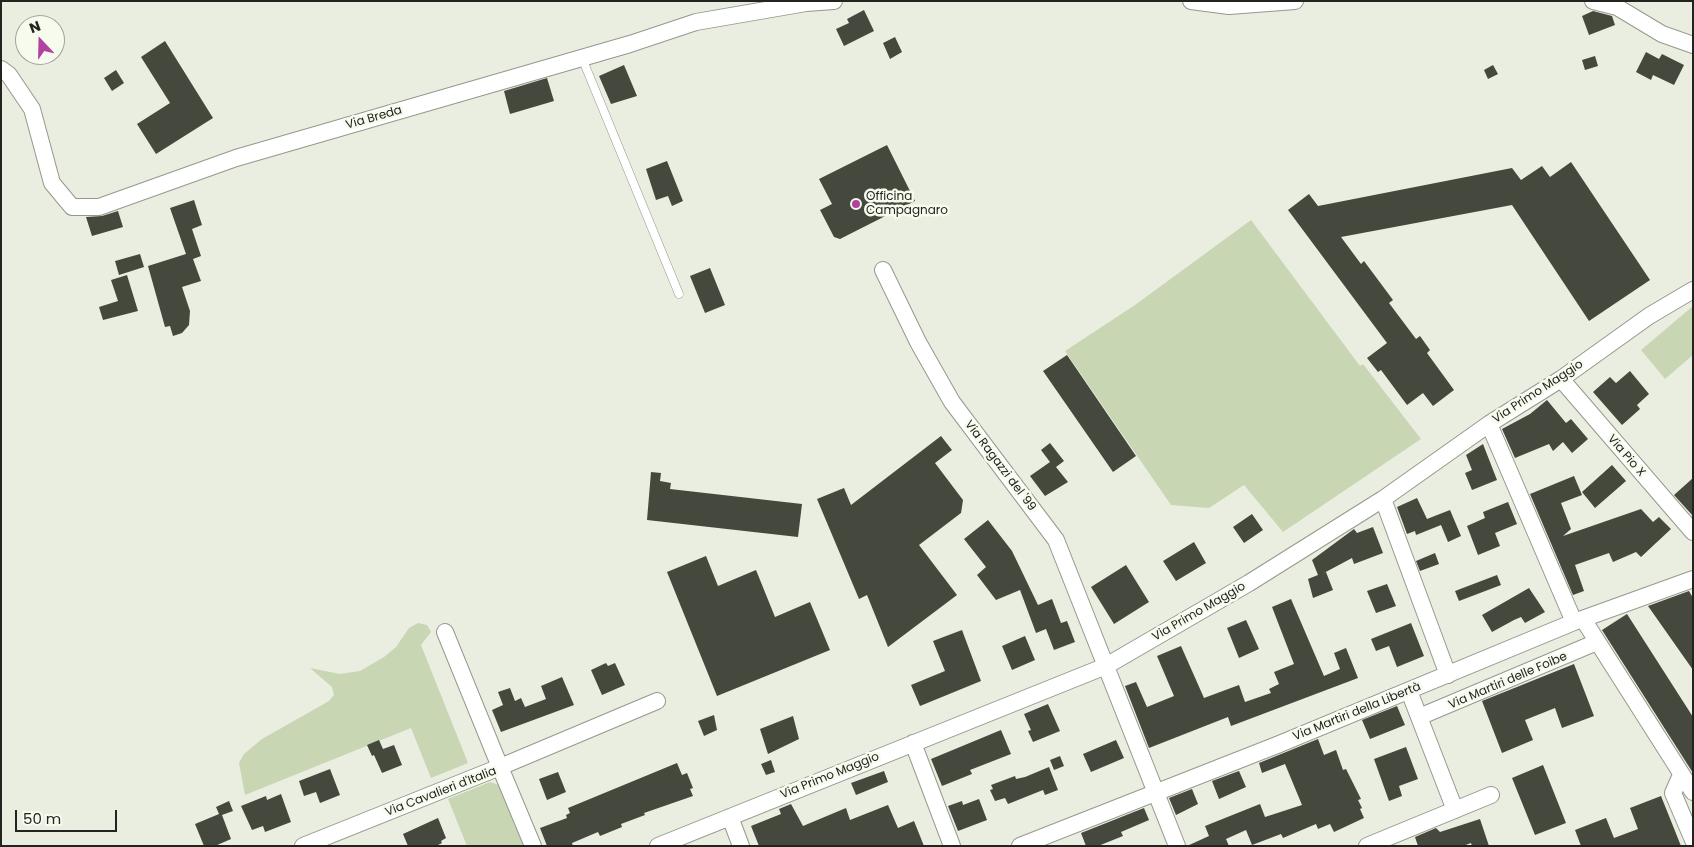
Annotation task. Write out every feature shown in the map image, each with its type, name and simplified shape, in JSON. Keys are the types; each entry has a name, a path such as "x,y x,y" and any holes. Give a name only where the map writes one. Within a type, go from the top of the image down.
{"street":[{"name":"Via Breda","path":"1,70 9,75 32,109 52,183 72,207 99,206 236,158 582,58 696,22 806,3 834,1"},
{"path":"1191,1 1238,6 1296,1"},
{"path":"1592,1 1617,7 1662,34 1693,45"},
{"name":"Via Ragazzi del '99","path":"883,270 918,342 952,402 1056,540 1177,846"},
{"name":"Via Primo Maggio","path":"658,846 1106,666 1249,582 1383,499 1489,424 1561,379 1649,316 1693,290"},
{"name":"Via Pio X","path":"1561,379 1693,532"},
{"path":"1489,424 1579,621 1596,642 1680,775 1693,792"},
{"path":"1383,499 1448,675"},
{"name":"Via Martiri della Libertà","path":"1020,846 1579,621 1693,579"},
{"path":"445,632 500,767 657,701"},
{"name":"Via Martiri delle Foibe","path":"1419,717 1519,677 1596,642"},
{"path":"1409,691 1455,810"},
{"path":"913,743 952,846"},
{"name":"Via Cavalieri d'Italia","path":"303,846 500,767 533,846"},
{"path":"1680,775 1673,793 1693,840"},
{"path":"1367,846 1491,795"},
{"path":"730,817 742,846"}],"lane":[{"path":"582,58 679,294"}],"green space":[{"path":"1251,220 1360,366 1363,364 1421,439 1283,532 1244,485 1209,508 1171,505 1065,351 1135,305"},
{"path":"1693,306 1693,355 1665,379 1641,350"},
{"path":"418,623 427,625 431,632 421,645 468,763 431,778 411,728 245,795 239,763 244,754 262,739 329,701 334,695 332,687 310,668 340,674 360,671 384,657 396,647 409,628"},
{"path":"490,782 502,786 524,841 522,846 467,846 448,799"}],"building":[{"path":"864,10 874,31 844,46 836,29 849,23 847,19"},
{"path":"1593,11 1612,16 1615,25 1589,35 1582,16"},
{"path":"895,37 902,52 890,59 883,43"},
{"path":"165,41 213,118 156,154 137,124 170,103 141,57"},
{"path":"1646,52 1659,59 1662,54 1684,65 1674,85 1653,75 1651,80 1636,72"},
{"path":"1595,56 1598,66 1585,70 1582,60"},
{"path":"624,65 637,96 611,104 599,76"},
{"path":"1493,65 1498,74 1488,79 1484,70"},
{"path":"116,70 124,83 112,91 104,78"},
{"path":"547,78 554,101 510,114 504,91"},
{"path":"887,145 915,201 840,239 834,237 820,210 832,204 819,179"},
{"path":"667,161 683,201 672,206 668,196 656,200 646,169"},
{"path":"1571,162 1650,280 1589,321 1512,205 1341,237 1361,264 1364,261 1393,300 1389,303 1416,339 1420,336 1430,350 1427,353 1454,390 1433,406 1423,393 1407,405 1381,370 1378,372 1367,358 1387,343 1288,210 1309,194 1318,206 1512,168 1521,180 1542,166 1550,177"},
{"path":"194,200 202,225 192,229 201,256 193,259 201,281 182,287 190,311 189,325 182,333 173,336 170,326 165,327 148,266 186,254 170,208"},
{"path":"118,211 123,227 92,236 86,217 102,216"},
{"path":"140,254 144,267 119,275 115,261"},
{"path":"710,268 725,305 705,313 690,276"},
{"path":"127,275 138,311 103,320 99,307 118,301 111,280"},
{"path":"1067,355 1136,456 1113,472 1043,371"},
{"path":"1630,371 1649,394 1637,405 1640,409 1622,425 1593,392 1610,377 1616,383"},
{"path":"1547,400 1566,423 1571,419 1588,439 1572,453 1563,442 1553,451 1549,444 1515,458 1502,429 1530,414"},
{"path":"941,436 952,450 935,463 963,500 961,513 919,545 957,595 888,647 867,595 859,599 817,499 844,488 851,505"},
{"path":"1050,443 1064,461 1056,467 1068,482 1045,496 1030,476 1050,462 1041,450"},
{"path":"1483,444 1497,480 1472,490 1465,473 1472,470 1466,455"},
{"path":"1612,465 1626,481 1595,508 1582,492"},
{"path":"651,472 661,473 660,481 671,483 670,489 802,504 798,537 647,520"},
{"path":"1574,476 1582,495 1561,503 1571,529 1563,536 1641,509 1653,522 1659,517 1671,529 1641,557 1636,552 1613,562 1609,553 1575,565 1584,591 1573,595 1530,494"},
{"path":"1693,478 1693,516 1674,495"},
{"path":"1417,498 1427,519 1450,510 1461,536 1448,542 1441,525 1416,535 1415,531 1407,534 1397,507"},
{"path":"1508,502 1517,524 1495,533 1500,546 1478,555 1467,526 1485,518 1483,512"},
{"path":"1252,514 1263,530 1244,543 1233,527"},
{"path":"988,520 1012,551 1038,605 1052,599 1061,623 1067,621 1075,642 1054,650 1046,629 1036,633 1020,590 996,600 977,575 986,567 964,539"},
{"path":"1373,527 1383,553 1354,564 1352,558 1322,574 1326,572 1333,590 1313,598 1308,579 1318,575 1312,560 1354,529 1357,533"},
{"path":"1194,542 1206,563 1176,581 1163,561"},
{"path":"1435,553 1439,564 1420,571 1416,561"},
{"path":"706,556 718,586 756,570 775,617 810,602 830,650 717,696 667,572"},
{"path":"1126,565 1149,602 1114,624 1091,587"},
{"path":"1497,575 1501,585 1459,601 1455,591"},
{"path":"1387,584 1396,606 1376,613 1367,591"},
{"path":"1529,588 1545,612 1525,623 1521,617 1492,632 1482,615"},
{"path":"1689,591 1693,598 1693,670 1648,606"},
{"path":"1291,599 1324,676 1340,669 1334,653 1346,648 1358,678 1231,726 1228,717 1149,748 1125,686 1136,682 1147,707 1174,696 1157,656 1181,646 1204,698 1239,685 1245,702 1271,693 1269,689 1279,684 1274,672 1294,664 1272,607"},
{"path":"1627,614 1693,717 1693,773 1602,630"},
{"path":"1246,620 1259,649 1239,658 1227,628"},
{"path":"1411,623 1424,656 1397,667 1389,646 1376,651 1371,639"},
{"path":"962,630 981,681 920,706 911,685 945,671 933,641"},
{"path":"1025,636 1035,660 1012,670 1002,646"},
{"path":"606,663 608,666 615,663 625,685 602,695 591,670"},
{"path":"1574,664 1594,716 1562,728 1555,708 1525,720 1533,740 1502,753 1482,701"},
{"path":"562,677 574,705 501,732 492,710 503,705 498,692 510,688 515,701 521,698 525,707 546,699 541,686"},
{"path":"1048,704 1060,731 1033,742 1028,731 1031,730 1024,714"},
{"path":"1397,706 1405,725 1370,739 1362,720"},
{"path":"714,715 717,730 704,736 698,721"},
{"path":"793,716 799,739 768,754 760,729"},
{"path":"1001,730 1011,754 970,770 972,774 942,786 931,759"},
{"path":"1318,739 1324,755 1336,750 1343,770 1346,769 1361,799 1358,800 1364,818 1334,832 1330,824 1318,829 1316,824 1283,838 1281,834 1252,845 1246,830 1226,839 1229,846 1187,846 1209,836 1205,826 1260,804 1265,817 1302,805 1285,764 1262,773 1259,763"},
{"path":"379,740 383,749 394,745 402,765 382,773 367,745"},
{"path":"1116,740 1124,758 1091,772 1083,754"},
{"path":"1406,747 1418,779 1399,786 1402,796 1389,801 1374,759"},
{"path":"1060,756 1064,766 1054,770 1050,760"},
{"path":"771,760 775,772 766,775 761,764"},
{"path":"677,763 682,775 687,773 693,788 690,789 693,796 644,813 645,815 621,824 622,827 600,836 598,832 572,843 573,846 547,846 540,828 567,818 566,815 570,813 568,808"},
{"path":"1543,765 1566,823 1535,835 1512,778"},
{"path":"1049,767 1058,790 1045,795 1043,790 1008,804 1005,798 995,801 990,790 993,789 991,785 1015,776 1016,779 1025,777"},
{"path":"330,769 340,795 320,803 316,792 304,796 299,781"},
{"path":"884,771 888,782 856,795 851,783"},
{"path":"1239,771 1246,787 1219,799 1212,781"},
{"path":"558,772 566,792 547,800 539,779"},
{"path":"1192,789 1198,804 1176,815 1169,798"},
{"path":"281,794 291,822 265,832 263,826 252,830 241,806 266,796 267,800"},
{"path":"1661,796 1681,846 1581,846 1575,830 1606,818 1614,838 1638,829 1630,808"},
{"path":"979,799 987,820 958,831 948,806 962,801 963,805"},
{"path":"229,801 233,811 222,815 231,839 215,846 204,846 195,824 219,814 216,807"},
{"path":"791,804 803,826 846,808 850,820 888,805 898,828 914,821 924,846 759,846 751,826 781,814 779,809"},
{"path":"1144,808 1149,820 1121,832 1123,836 1098,846 1086,846 1081,833"},
{"path":"438,818 446,838 441,841 442,843 436,846 408,846 403,834"},
{"path":"1480,819 1489,846 1472,846 1471,843 1463,846 1418,846 1415,837 1436,828 1440,832"}],"place":[{"name":"Officina Campagnaro","path":"856,204"}]}
